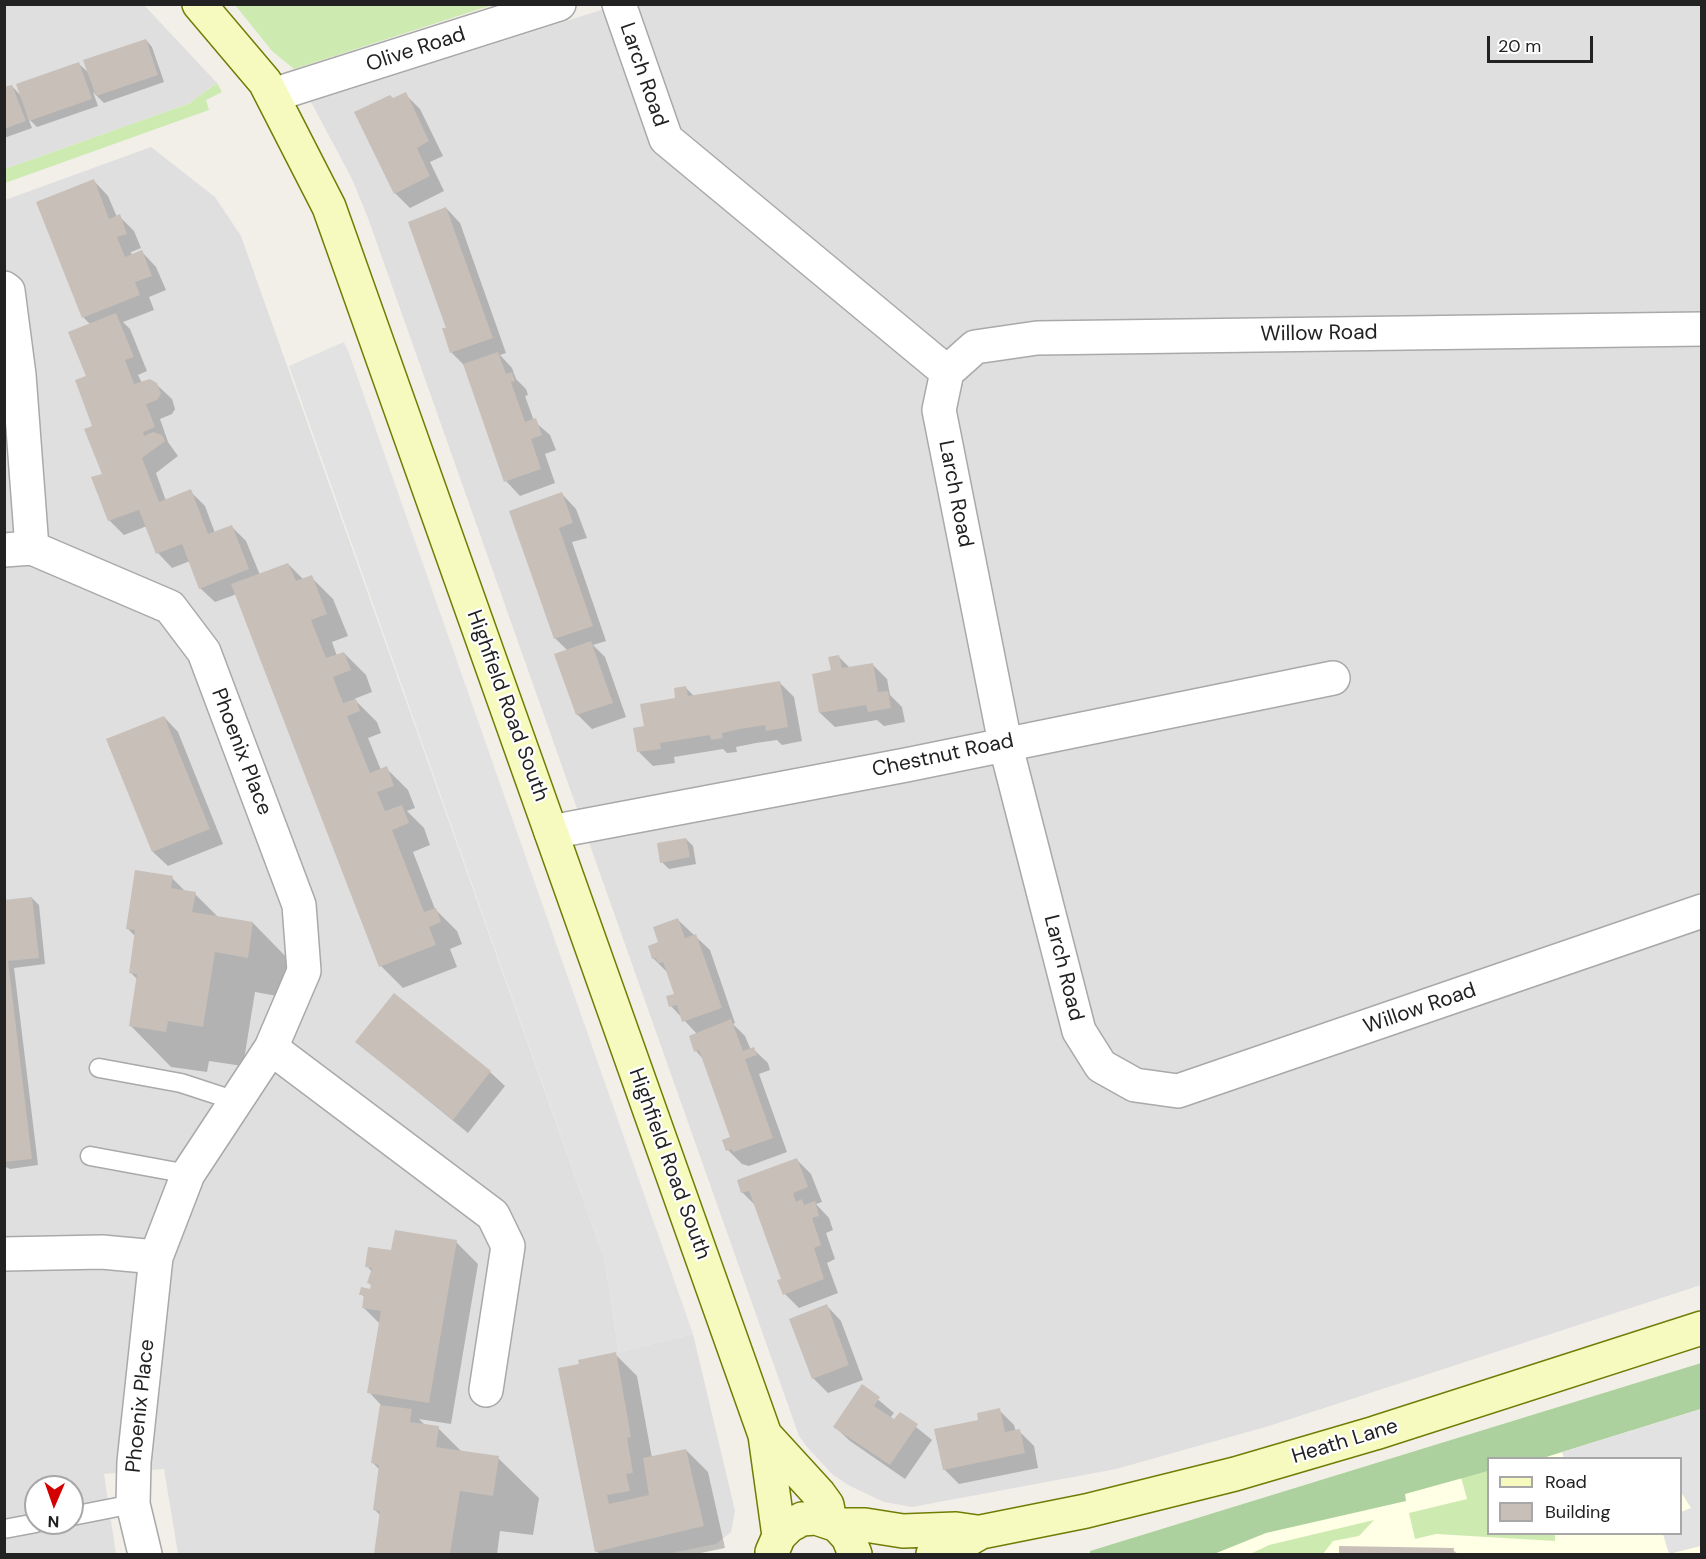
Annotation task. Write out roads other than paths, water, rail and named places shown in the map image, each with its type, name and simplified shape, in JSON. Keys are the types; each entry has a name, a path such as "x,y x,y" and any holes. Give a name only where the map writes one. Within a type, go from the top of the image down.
{"street":[{"name":"Highfield Road South","path":"199,4 228,35 273,96 329,207 765,1435 769,1547"},
{"name":"Olive Road","path":"273,96 559,4"},
{"name":"Larch Road","path":"619,4 666,139 947,372 939,410 1005,743 1079,1031 1101,1066 1136,1085"},
{"name":"Phoenix Place","path":"4,288 9,291 19,375 18,549 170,607 204,652 299,905 304,970 271,1048 188,1174 156,1257 134,1462 133,1504 145,1554"},
{"name":"Willow Road","path":"947,372 975,347 1037,338 1701,329"},
{"name":"Chestnut Road","path":"551,832 906,765 1005,743 1334,678"},
{"name":"Willow Road","path":"1136,1085 1178,1091 1212,1082 1701,911"},
{"path":"271,1048 493,1215 508,1245 486,1390"},
{"path":"4,1254 102,1252 156,1257"},
{"name":"Heath Lane","path":"769,1547 789,1526 802,1520 816,1518 834,1523 903,1531 956,1529 981,1532 1086,1512 1235,1474 1375,1433 1701,1328"},
{"name":"Highfield Road South","path":"765,1435 819,1494 827,1505 834,1523 848,1537 855,1554"},
{"name":"Heath Lane","path":"933,1554 950,1550 981,1532"}],"lane":[{"path":"99,1068 181,1083 236,1101"},
{"path":"90,1156 188,1174"},
{"path":"84,1514 133,1504"},
{"path":"4,1529 24,1525"}]}
